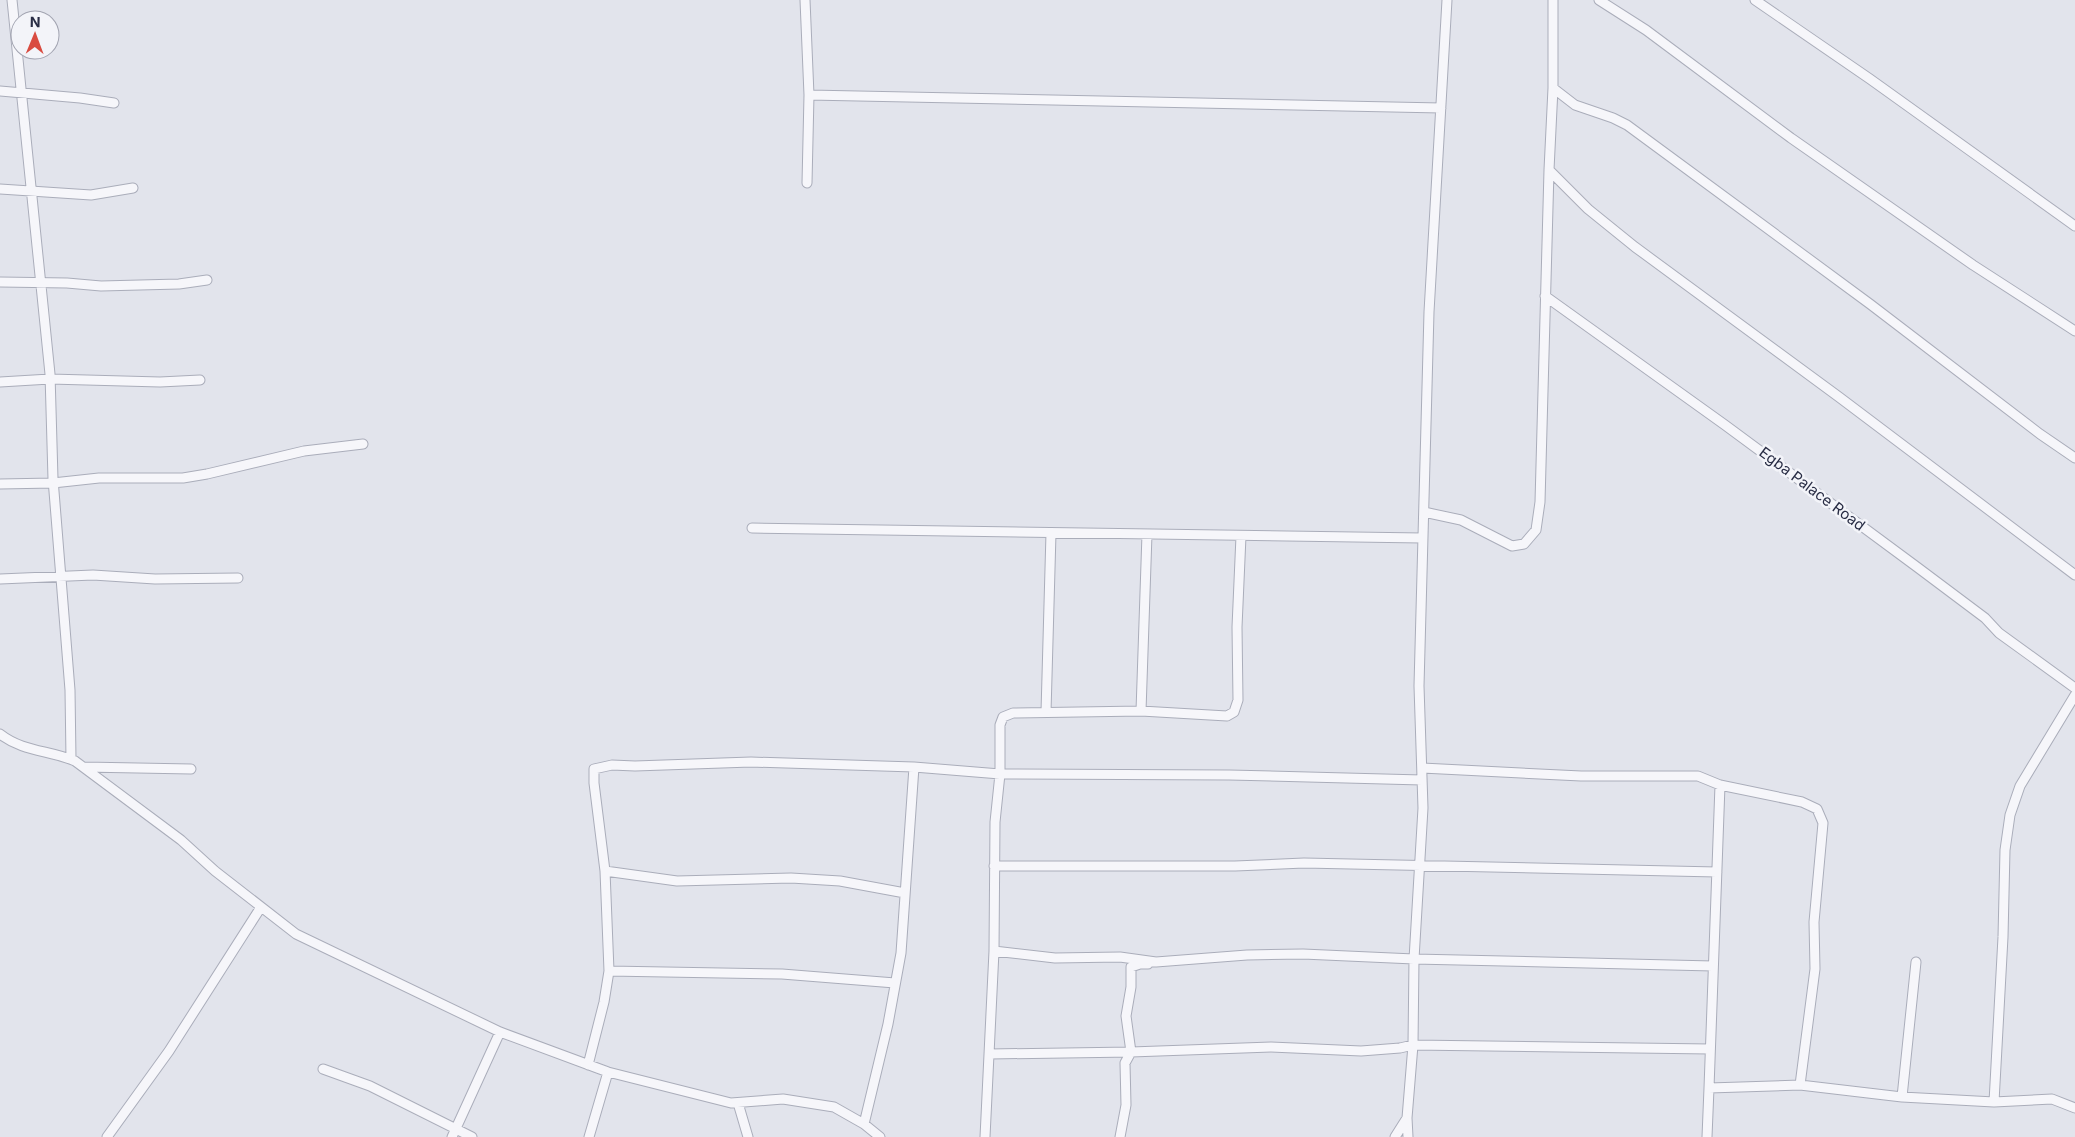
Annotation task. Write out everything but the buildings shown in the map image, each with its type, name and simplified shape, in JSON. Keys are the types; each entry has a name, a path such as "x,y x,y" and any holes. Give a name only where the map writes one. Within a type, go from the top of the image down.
{"street":[{"path":"12,0 50,379 53,483 70,690 71,760"},
{"path":"805,0 809,95 807,183"},
{"path":"1408,1137 1407,1118 1413,1045 1418,864 1423,808 1419,686 1429,312 1447,0"},
{"path":"1424,512 1461,520 1512,546 1524,544 1536,530 1540,502 1548,170 1553,88 1553,0"},
{"path":"1599,0 1646,30 1791,138 1965,259 2075,331"},
{"path":"1755,0 1878,85 2075,226"},
{"path":"1553,88 1575,105 1613,118 1627,125 1870,304 2040,434 2075,458"},
{"path":"0,91 114,104"},
{"path":"809,95 1441,108"},
{"path":"1548,170 1588,208 1635,247 1831,391 2075,575"},
{"path":"0,189 92,195 133,188"},
{"path":"0,282 139,286 179,284 207,280"},
{"name":"Egba Palace Road","path":"1545,296 1853,519 1985,618 1999,633 2075,688"},
{"path":"0,382 50,379 160,382 200,380"},
{"path":"0,484 53,483 99,478 183,478 304,451 364,444"},
{"path":"752,528 1422,538"},
{"path":"1046,712 1051,533"},
{"path":"1141,711 1147,534"},
{"path":"985,1137 994,951 994,822 1000,774 1000,725 1003,717 1013,713 1046,712 1141,711 1227,716 1234,712 1238,700 1237,627 1241,536"},
{"path":"0,579 93,575 155,579 238,578"},
{"path":"1994,1102 2003,937 2005,850 2010,815 2020,786 2075,695"},
{"path":"0,734 20,746 63,756 83,767 182,840 215,871 296,934 500,1032 608,1072 738,1103 783,1099 834,1107 864,1124 880,1137"},
{"path":"588,1065 604,1002 609,970 605,871 594,783 594,769 612,765 751,762 914,767 1000,774 1229,775 1422,780"},
{"path":"83,767 191,769"},
{"path":"864,1124 888,1024 901,953 914,767"},
{"path":"1422,768 1581,776 1698,776 1720,786 1802,802 1817,809 1823,823 1814,922 1815,969 1800,1085"},
{"path":"1707,1137 1720,786"},
{"path":"994,866 1235,866 1304,863 1717,872"},
{"path":"605,871 677,881 791,878 840,881 905,894"},
{"path":"107,1137 169,1051 261,907"},
{"path":"994,951 1055,958 1120,957 1156,962 1247,955 1303,954 1414,960 1713,966"},
{"path":"1120,1137 1126,1105 1125,1063 1131,1052 1126,1016 1131,988 1131,968 1140,964 1284,958"},
{"path":"1902,1097 1916,962"},
{"path":"609,970 782,974 895,983"},
{"path":"454,1133 500,1032"},
{"path":"990,1054 1131,1052 1271,1047 1361,1051 1413,1045 1710,1049"},
{"path":"324,1069 370,1086 454,1133 472,1137"},
{"path":"590,1137 608,1072"},
{"path":"1709,1088 1800,1085 1902,1097 1994,1102 2052,1099 2075,1108"},
{"path":"738,1103 748,1137"},
{"path":"1395,1137 1407,1118"}]}
